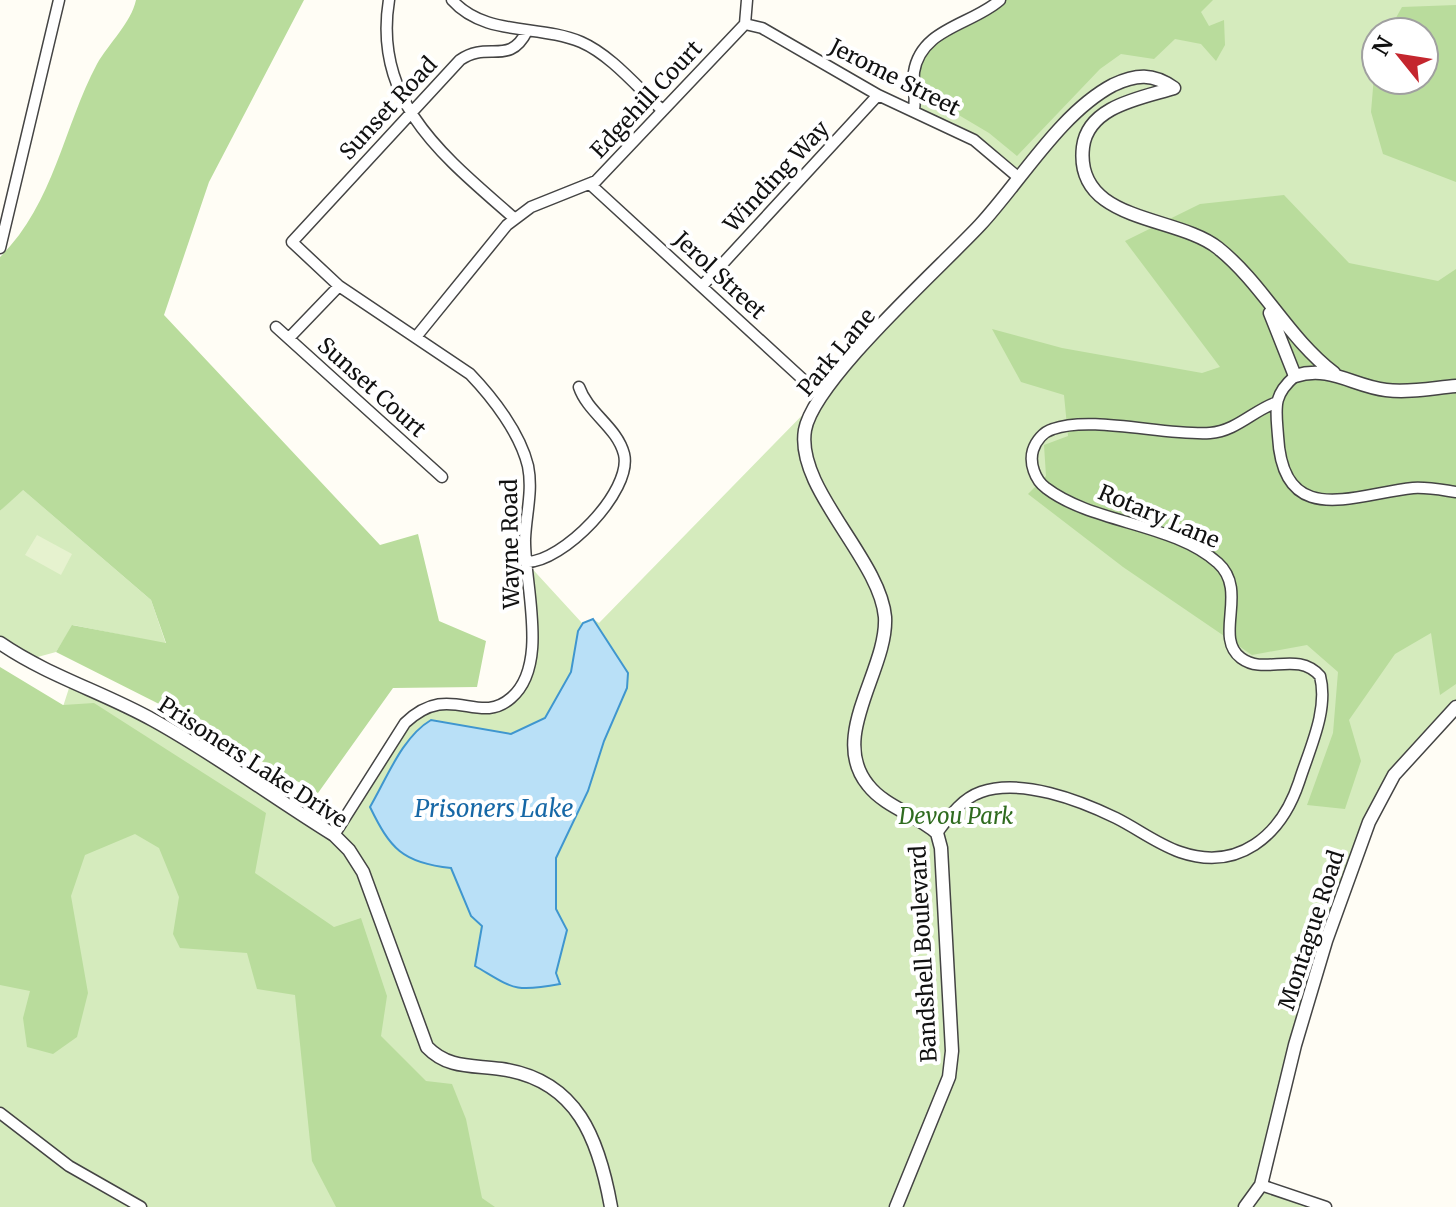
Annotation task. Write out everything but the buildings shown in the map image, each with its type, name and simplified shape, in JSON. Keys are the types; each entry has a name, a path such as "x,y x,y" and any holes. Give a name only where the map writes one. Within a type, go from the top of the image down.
{"street":[{"path":"0,248 59,0"},
{"path":"389,0 385,50 392,75 410,114 434,144 515,219"},
{"path":"452,0 475,17 589,46 662,110"},
{"path":"745,24 747,0"},
{"path":"914,110 915,70 927,44 945,30 1000,0"},
{"name":"Jerome Street","path":"745,24 762,28 878,95 974,140 1019,178"},
{"name":"Edgehill Court","path":"416,337 515,219 531,207 591,185 745,24"},
{"name":"Sunset Road","path":"292,242 460,60 477,51 508,52 517,48 527,31"},
{"name":"Park Lane","path":"937,833 875,793 866,783 856,757 858,720 883,647 885,618 878,593 826,498 807,455 805,429 821,396 1075,115 1112,85 1140,75 1160,79 1174,88 1116,106 1096,120 1086,134 1082,154 1088,180 1105,200 1126,213 1192,233 1213,244 1252,282 1266,302"},
{"name":"Winding Way","path":"703,285 878,95"},
{"name":"Jerol Street","path":"591,185 821,396"},
{"name":"Wayne Road","path":"292,242 339,286 481,385 519,442 528,468 531,492 526,562 531,657 524,681 517,692 499,706 472,707 443,702 419,710 405,723 334,835"},
{"path":"289,338 339,286"},
{"path":"1266,302 1315,359 1334,373"},
{"path":"1266,302 1295,376"},
{"name":"Sunset Court","path":"276,327 442,477"},
{"path":"1456,386 1386,390 1318,371 1295,376 1281,388 1275,403 1282,465 1291,482 1313,498 1342,502 1412,488 1456,492"},
{"path":"526,562 561,552 612,496 623,473 625,462 620,444 584,402 579,387"},
{"name":"Rotary Lane","path":"937,833 956,809 972,796 998,788 1049,795 1094,808 1160,843 1202,858 1240,854 1272,833 1293,800 1313,739 1321,707 1320,676 1313,668 1299,662 1249,662 1240,657 1230,640 1232,586 1217,562 1169,538 1062,498 1039,481 1031,460 1038,439 1053,428 1079,425 1211,433 1249,419 1275,403"},
{"name":"Prisoners Lake Drive","path":"0,643 59,678 121,702 158,722 334,835 349,850 363,872 427,1047 459,1066 526,1075 567,1100 592,1133 611,1207"},
{"name":"Montague Road","path":"1259,1207 1259,1188 1303,1015 1369,822 1394,775 1456,707"},
{"name":"Bandshell Boulevard","path":"896,1207 949,1077 952,1051 941,848 937,833"},
{"path":"0,1113 69,1166 141,1207"},
{"path":"1259,1188 1326,1207"},
{"name":"Montague Road","path":"1245,1207 1259,1188"}],"green space":[{"path":"136,0 304,0 209,182 164,315 380,545 418,534 439,621 486,641 477,687 393,688 318,793 169,709 56,652 72,625 166,643 151,600 23,490 0,511 0,257 33,213 56,165 85,88 97,64 125,25"},
{"name":"Devou Park","path":"1000,0 1456,0 1456,707 1394,775 1326,941 1261,1185 1326,1207 0,1207 0,900 71,682 121,702 334,835 419,710 499,706 529,667 526,562 582,623 593,619 599,623 821,396 1019,178 988,151 914,110 914,77"},
{"path":"1000,0 1213,0 1201,12 1209,26 1224,20 1225,45 1216,61 1201,44 1175,39 1154,59 1121,54 1100,69 1017,156 989,133 930,98 915,70 927,44"},
{"path":"1456,5 1456,182 1383,154 1371,112 1372,96 1440,96 1440,16 1397,16 1402,7"},
{"path":"1284,195 1349,263 1438,281 1456,269 1456,684 1440,695 1431,633 1395,654 1349,720 1361,761 1345,809 1307,805 1333,733 1338,672 1307,645 1252,655 1123,567 1028,494 1046,476 1044,445 1068,436 1064,395 1021,382 992,329 1062,348 1202,373 1220,367 1125,241 1200,204"},
{"path":"22,489 151,600 166,644 73,625 56,652 34,658 0,636 0,511"},
{"path":"37,535 72,554 61,575 25,555"},
{"path":"0,667 63,705 94,703 266,813 255,873 334,927 361,918 387,996 381,1036 426,1081 452,1084 466,1119 482,1198 495,1207 336,1207 312,1161 295,995 257,989 247,953 180,948 173,934 179,897 159,848 135,834 85,855 71,896 88,993 77,1037 53,1054 27,1047 23,1018 30,991 0,985"}],"water":[{"name":"Prisoners Lake","path":"593,619 628,673 627,688 604,741 588,791 556,858 556,909 567,930 556,973 560,984 514,987 475,966 482,926 471,916 451,868 420,862 400,851 384,833 370,807 403,747 431,720 511,734 545,718 571,672 578,631 583,623"}]}
